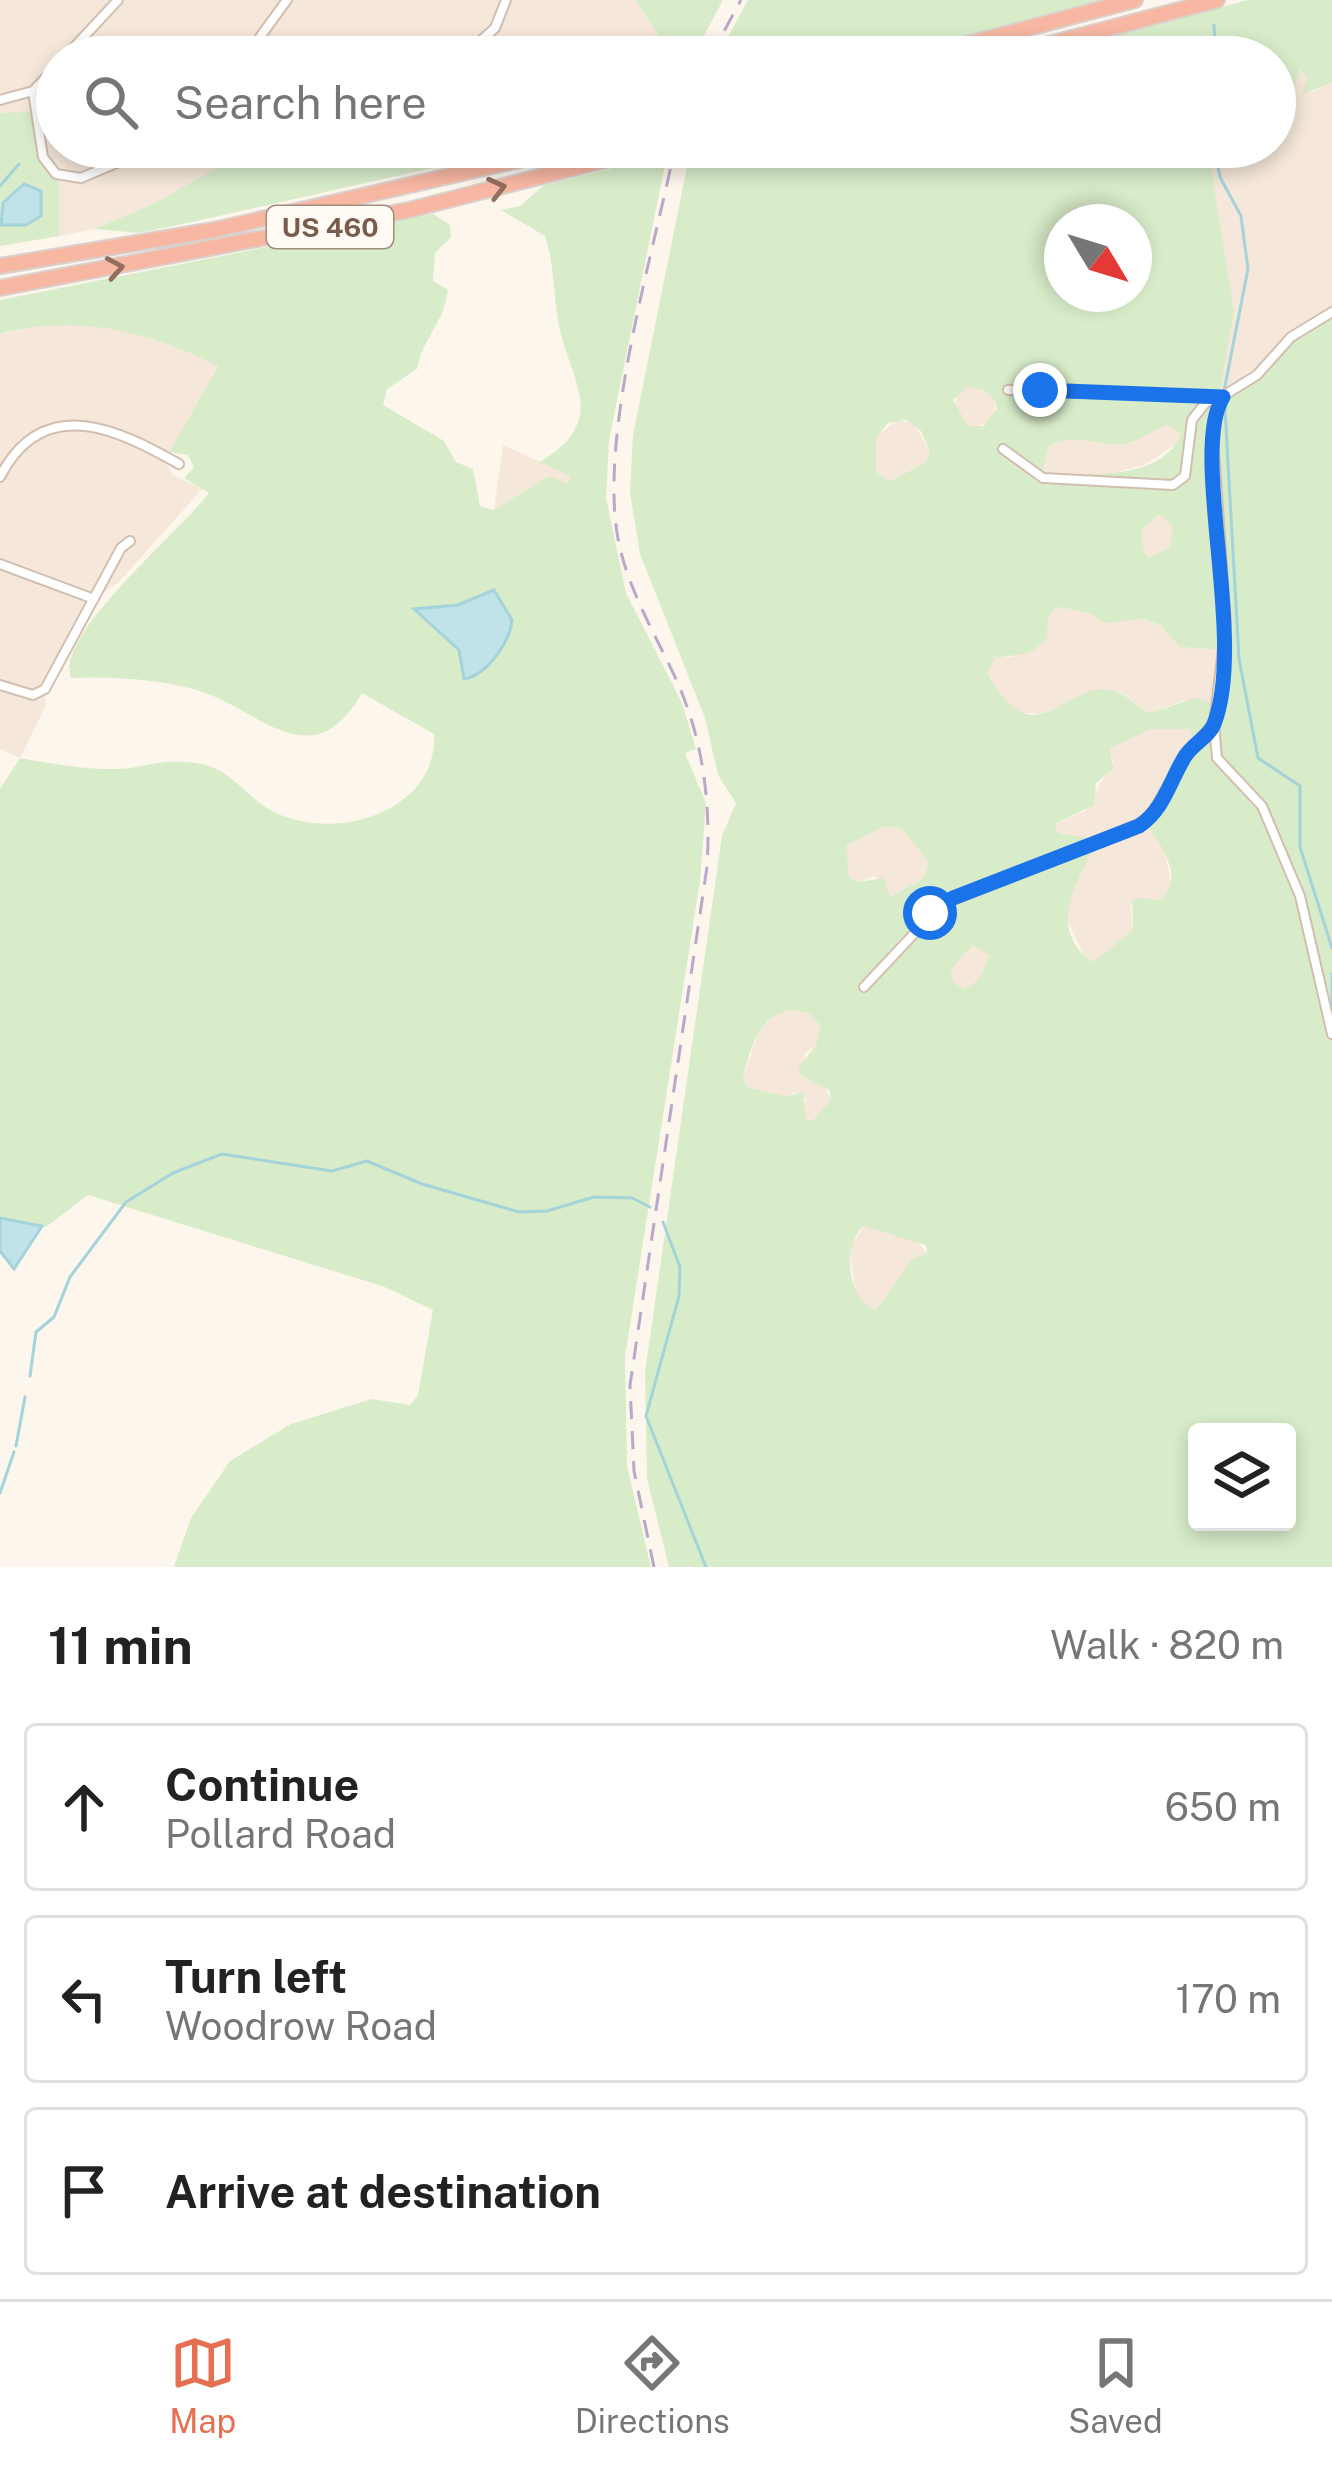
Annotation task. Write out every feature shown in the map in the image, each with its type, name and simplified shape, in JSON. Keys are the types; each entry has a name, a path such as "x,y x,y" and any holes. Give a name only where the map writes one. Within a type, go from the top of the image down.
{"highway":[{"path":"998,36 1136,0"},
{"path":"1080,36 1217,0"},
{"name":"US 460","path":"0,266 259,221 486,168"},
{"name":"US 460","path":"0,288 409,210 574,168"}],"street":[{"path":"85,36 118,0"},
{"path":"261,36 287,0"},
{"path":"486,36 495,28 506,0"},
{"path":"0,100 34,91 36,104"},
{"path":"52,168 56,174 81,178 105,168"},
{"path":"1003,449 1043,478 1173,485 1185,476 1193,416 1207,401 1221,400 1257,375 1291,337 1332,312"},
{"path":"1007,390 1126,389 1221,400"},
{"path":"1221,400 1214,451 1226,623 1214,724 1219,763 1262,806 1300,896 1332,1034"},
{"path":"0,477 21,449 39,437 86,424 124,434 179,464"},
{"path":"0,685 32,695 45,689 130,541"},
{"path":"0,564 95,599"},
{"path":"864,986 941,905 1148,820 1186,753 1214,724"}],"shaded area":[{"path":"0,0 635,0 659,36 36,36 36,120 35,112 0,113"},
{"path":"1305,71 1311,92 1332,83 1332,308 1252,375 1220,391 1231,307 1213,168 1296,168 1296,72"},
{"path":"46,168 217,168 153,204 94,229 59,236 59,180"},
{"path":"100,324 164,341 218,365 164,461 173,475 202,489 119,582 103,593 92,592 44,685 46,705 20,758 0,749 0,334 42,325"},
{"path":"975,386 989,392 995,406 989,420 975,426 961,420 955,406 961,392"},
{"path":"897,420 914,424 930,452 925,463 890,481 876,472 876,437"},
{"path":"1168,425 1181,434 1179,442 1144,465 1096,477 1050,476 1043,468 1049,446 1058,441 1073,437 1131,443"},
{"path":"503,445 571,476 568,485 549,476 494,510"},
{"path":"1160,514 1173,526 1174,537 1170,547 1149,558 1143,551 1141,530"},
{"path":"1056,607 1089,613 1105,623 1143,619 1159,624 1180,647 1222,650 1213,704 1183,701 1149,713 1120,692 1102,691 1040,714 1016,712 1002,701 987,672 996,658 1013,657"},
{"path":"1152,729 1189,729 1193,737 1183,751 1166,858 1172,887 1160,900 1130,905 1133,930 1093,962 1084,956 1067,919 1070,887 1092,852 1089,843 1058,833 1055,824 1085,811 1113,762 1109,748"},
{"path":"884,827 901,828 929,862 925,877 889,898 874,876 858,882 849,877 844,863 846,846"},
{"path":"974,944 990,956 978,980 964,989 952,982 951,969"},
{"path":"779,1011 808,1013 820,1025 816,1045 804,1054 809,1077 823,1083 831,1099 813,1120 805,1120 801,1111 806,1100 795,1092 785,1096 747,1087 743,1078 759,1031"},
{"path":"864,1226 915,1239 927,1253 912,1260 876,1311 859,1300 854,1285 850,1247"}],"green space":[{"path":"635,0 723,0 703,36 659,36"},
{"path":"748,0 1102,0 964,36 728,36"},
{"path":"1248,0 1332,0 1332,83 1303,94 1307,76 1300,70 1296,83 1296,36 1110,36"},
{"path":"35,111 36,168 46,168 59,180 59,236 0,246 0,113"},
{"path":"217,168 432,168 139,233 94,229 153,204"},
{"path":"614,168 664,168 609,440 606,498 626,593 682,703 696,749 685,753 706,803 700,881 625,1357 627,1466 651,1567 174,1567 191,1518 230,1461 291,1424 372,1399 410,1405 418,1395 433,1310 385,1287 88,1195 46,1227 0,1218 0,789 20,758 104,769 190,762 222,772 276,813 327,824 354,821 380,813 420,783 431,761 434,734 362,693 342,719 323,733 303,736 282,731 193,689 133,679 71,678 71,659 81,636 209,493 184,478 194,467 188,455 169,452 218,366 165,343 111,329 56,325 0,334 0,300 433,214 450,225 451,237 435,253 433,281 448,290 446,302 417,369 387,389 383,405 444,441 456,462 473,469 480,506 494,510 549,476 568,484 570,476 540,462 573,432 580,402 560,330 551,259 545,236 501,210 520,206 544,185"},
{"path":"687,168 1213,168 1234,312 1220,390 1252,375 1279,345 1332,308 1332,1567 669,1567 647,1479 645,1372 722,836 736,803 718,775 705,718 640,554 630,493 633,435","holes":["968,387 993,398 997,408 984,426 968,426 953,400","906,420 921,431 930,452 925,463 890,481 876,472 876,438 888,423","1168,425 1181,434 1158,460 1123,472 1050,476 1043,468 1049,446 1059,442 1124,444","1160,514 1173,526 1170,547 1149,558 1143,551 1141,530","1057,607 1089,613 1105,623 1143,619 1159,624 1180,647 1221,650 1212,703 1196,698 1149,713 1121,694 1099,690 1036,715 1021,712 1005,699 987,672 996,658 1029,653 1046,640 1049,616","1152,729 1189,729 1193,738 1144,819 1168,860 1168,891 1160,900 1132,898 1133,930 1093,962 1079,950 1068,923 1078,879 1092,852 1084,837 1058,833 1055,824 1094,805 1096,783 1113,769 1110,748","884,827 901,828 929,862 924,878 890,897 884,878 858,882 849,877 846,846","973,945 990,956 978,980 964,989 953,982 951,969","781,1013 808,1013 820,1025 816,1045 798,1068 801,1075 829,1090 831,1099 813,1120 806,1120 803,1093 785,1096 747,1087 743,1078 764,1025","863,1226 926,1245 927,1253 912,1259 876,1310 854,1285 850,1259"]}],"water":[{"path":"24,184 41,191 41,216 26,225 1,225 3,203"},
{"path":"494,590 512,620 510,629 489,664 464,679 459,650 414,609 458,605"},
{"path":"0,1218 42,1226 14,1269 0,1251"}],"waterway":[{"path":"1214,25 1215,36"},
{"path":"0,186 19,164"},
{"path":"1218,168 1241,216 1248,269 1224,391 1239,659 1258,758 1300,786 1300,847 1332,948"},
{"path":"1332,974 1332,1009"},
{"path":"30,1376 36,1332 54,1317 70,1277 126,1202 173,1173 222,1154 332,1171 367,1161 422,1184 519,1212 547,1211 594,1197 632,1198 650,1207"},
{"path":"663,1222 680,1267 679,1296 646,1416 706,1567"},
{"path":"16,1446 25,1397"},
{"path":"0,1493 14,1452"}],"railway":[{"path":"721,36 741,0"},
{"path":"654,1567 634,1471 630,1385 707,867 708,819 693,725 630,579 619,544 614,501 615,453 630,347 670,168"}],"route":[{"path":"930,913 953,898 1139,826 1161,805 1186,753 1214,724 1226,623 1214,451 1216,412 1223,397 1126,389 1040,390"}]}
